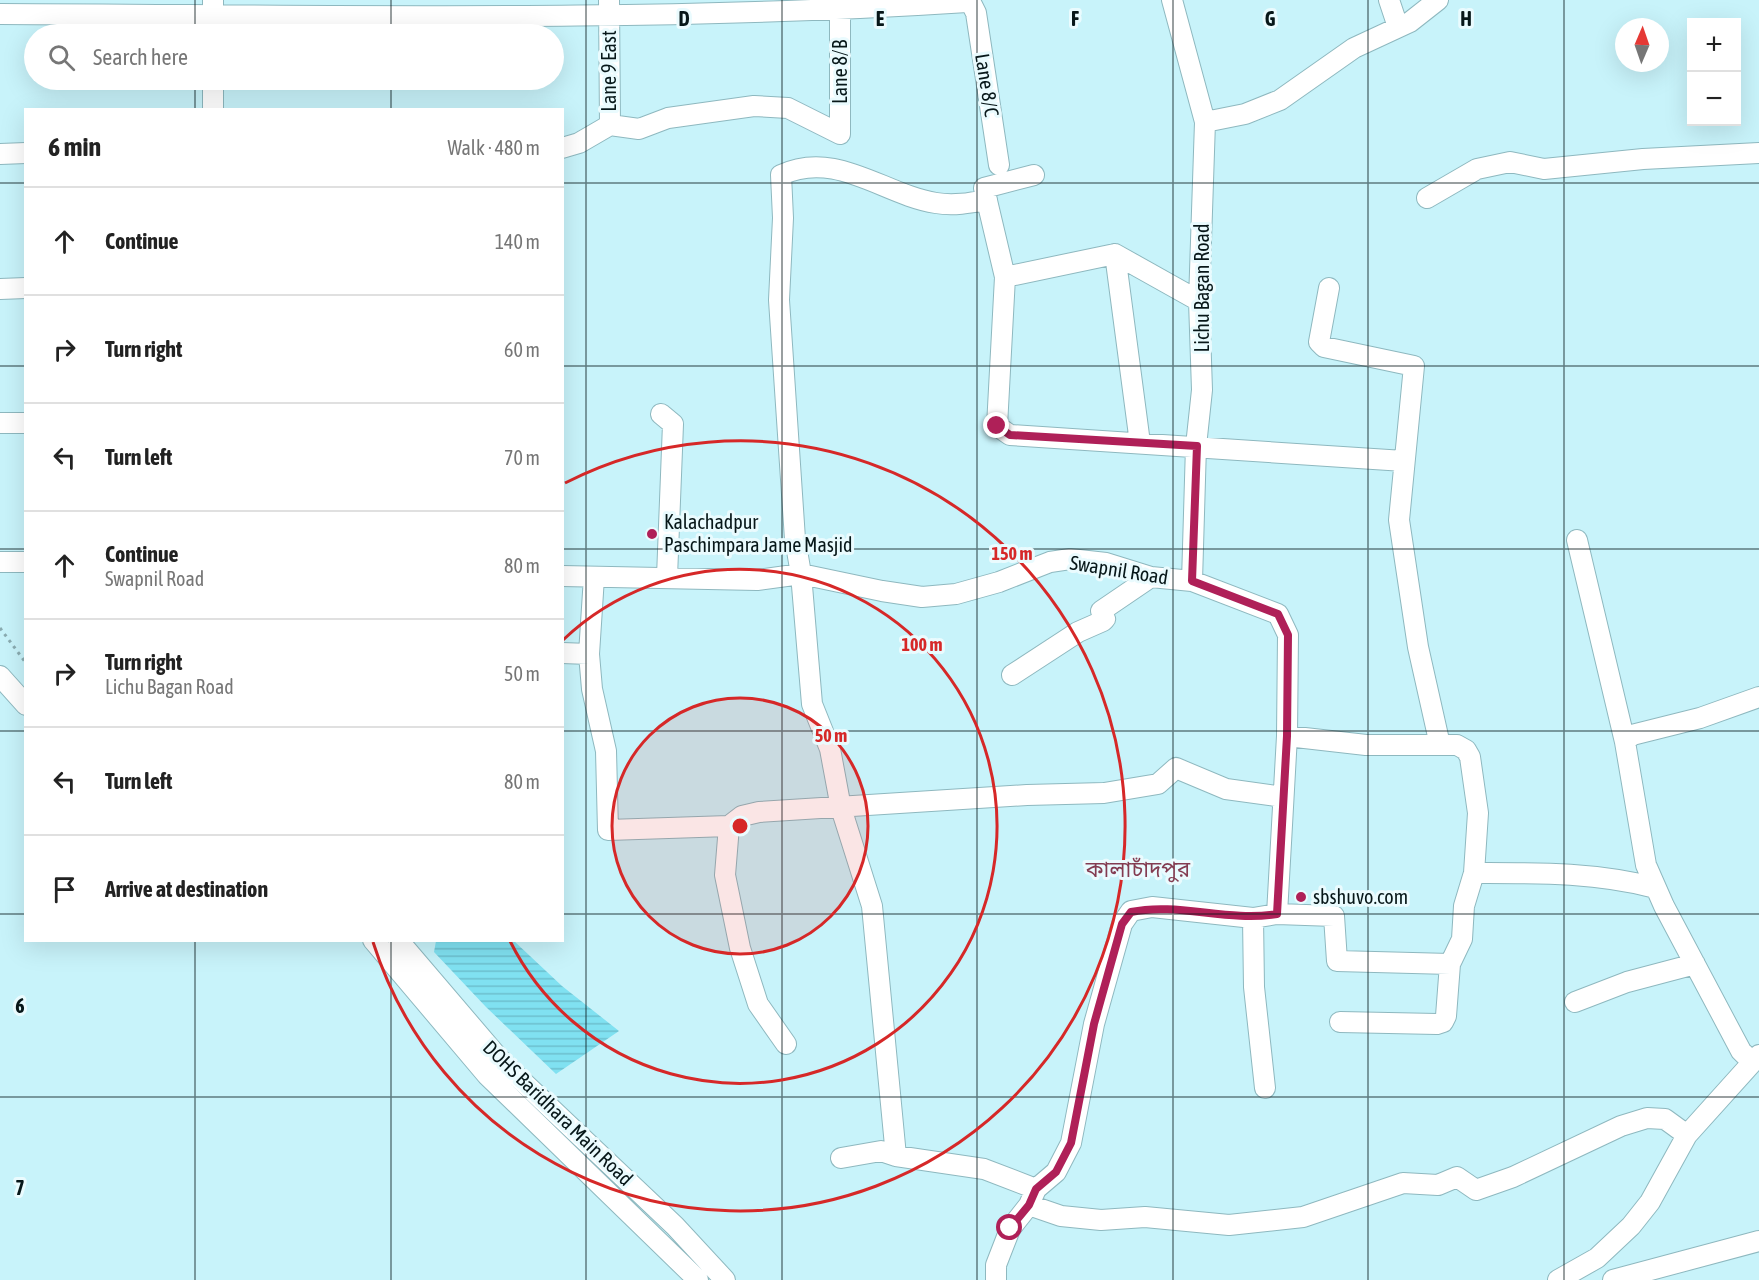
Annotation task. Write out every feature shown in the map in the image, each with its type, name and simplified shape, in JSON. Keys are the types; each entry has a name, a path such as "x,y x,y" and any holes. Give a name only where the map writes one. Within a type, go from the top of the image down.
{"street":[{"name":"Lichu Bagan Road","path":"1172,0 1205,122 1199,301 1202,390 1197,446 1192,581"},
{"path":"1389,0 1398,27"},
{"path":"1205,122 1245,114 1265,107 1299,88 1354,48 1410,22 1438,0"},
{"name":"Lane 8/C","path":"840,10 967,2 972,5 976,13 999,165"},
{"path":"0,14 213,16 609,8 840,10"},
{"name":"Lane 9 East","path":"564,147 579,143 610,125 609,8"},
{"name":"Lane 8/B","path":"610,125 639,129 668,118 754,106 788,108 840,134 840,10"},
{"path":"213,90 213,108"},
{"path":"0,154 24,153"},
{"path":"1427,198 1477,169 1510,162 1544,169 1632,160 1759,153"},
{"path":"896,1156 872,906 841,808 830,749 812,704 801,574 795,540 779,300 783,218 782,175 795,169 845,170 933,203 950,205 987,200"},
{"path":"1034,175 984,188 1005,277 997,426 1010,435 1404,461"},
{"path":"1115,255 1140,443"},
{"path":"1005,277 1115,255 1199,301"},
{"path":"0,289 24,288"},
{"path":"1329,288 1319,342 1324,348 1414,366 1399,520 1418,647 1440,745"},
{"path":"661,414 673,424 667,577"},
{"path":"0,423 24,423"},
{"path":"1558,1280 1597,1258 1631,1226 1650,1202 1687,1135 1755,1058 1741,1051 1646,865 1625,742 1576,540"},
{"name":"Swapnil Road","path":"564,576 757,580 801,574 922,597 956,594 999,582 1050,561 1070,559 1106,563 1151,577 1192,581 1278,614 1288,635 1287,736 1277,914"},
{"path":"0,562 24,561"},
{"path":"1012,675 1078,632 1103,621 1101,610 1151,577"},
{"path":"594,578 590,654 592,689 606,751 608,830 729,826 742,816 759,812 841,808 906,801 1104,793 1158,784 1176,768 1226,789 1283,797"},
{"path":"564,653 590,654"},
{"path":"0,676 24,703"},
{"path":"1625,742 1632,735 1700,718 1759,697"},
{"path":"1287,736 1366,745 1457,745 1466,750 1470,757 1478,813 1474,873 1464,906 1462,939 1450,964 1446,1016 1443,1022 1437,1024 1340,1022"},
{"path":"729,826 725,875 740,948 758,1004 786,1044"},
{"path":"1474,873 1547,872 1622,879 1656,888"},
{"path":"996,1280 996,1264 1010,1228 1032,1197 1056,1172 1071,1143 1094,1024 1122,924 1131,912 1152,907 1253,918 1277,914 1334,916 1337,961 1450,964"},
{"path":"1253,918 1254,987 1265,1088"},
{"name":"DOHS Baridhara Main Road","path":"376,942 487,1075 698,1280"},
{"name":"DOHS Baridhara Main Road","path":"400,942 503,1063 675,1226 725,1280"},
{"path":"1575,1002 1627,981 1695,964"},
{"path":"842,1158 881,1151 896,1156 984,1169 1061,1216 1101,1220 1145,1217 1229,1224 1303,1217 1403,1183 1438,1185 1457,1178 1476,1190 1514,1178 1621,1126 1647,1118 1665,1119 1687,1135"},
{"path":"1613,1280 1759,1241"}],"path":[{"path":"0,628 24,660"}],"water":[{"path":"436,942 515,942 562,986 619,1031 556,1074 486,1007 434,952"}],"place":[{"name":"Kalachadpur Paschimpara Jame Masjid","path":"652,534"},
{"name":"sbshuvo.com","path":"1301,897"}],"district":[{"name":"কালাচাঁদপুর","path":"1138,869"}],"route":[{"path":"997,426 1010,435 1197,446 1192,581 1278,614 1288,635 1287,736 1277,914 1253,918 1152,907 1131,912 1122,924 1094,1024 1071,1143 1056,1172 1036,1189 1029,1205 1010,1228"}]}
